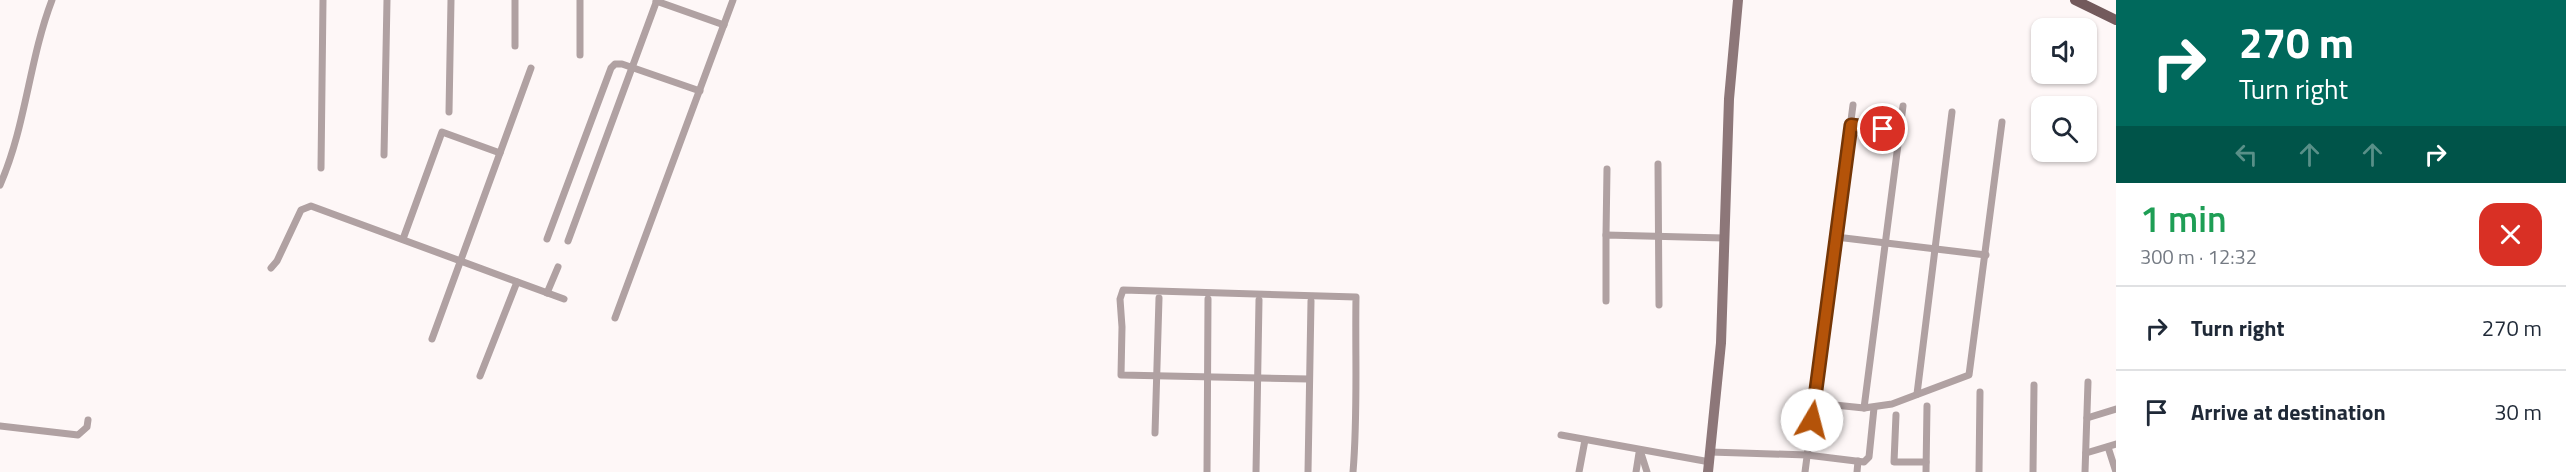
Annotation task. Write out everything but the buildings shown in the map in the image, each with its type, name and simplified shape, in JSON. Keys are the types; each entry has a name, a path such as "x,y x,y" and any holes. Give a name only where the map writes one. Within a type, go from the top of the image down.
{"main road":[{"path":"1709,462 1721,343 1729,99 1738,0"},
{"path":"2075,0 2116,20"},
{"path":"2090,0 2116,12"}],"street":[{"path":"0,185 20,128 41,30 52,0"},
{"path":"321,168 323,0"},
{"path":"384,155 387,0"},
{"path":"448,112 451,0"},
{"path":"514,46 516,0"},
{"path":"579,55 580,0"},
{"path":"568,242 656,0 724,25"},
{"path":"615,318 734,0"},
{"path":"547,239 611,69 618,63 700,91"},
{"path":"432,339 531,68"},
{"path":"1805,472 1853,105"},
{"path":"1864,408 1903,106"},
{"path":"1917,394 1952,112"},
{"path":"1815,403 1874,408 1892,404 1970,375 2002,122"},
{"path":"1851,125 1899,130"},
{"path":"403,239 442,132 500,153"},
{"path":"1658,164 1659,306"},
{"path":"1606,301 1607,169"},
{"path":"271,268 277,261 301,210 306,206 311,206 564,299"},
{"path":"1606,235 1724,238"},
{"path":"1836,237 1986,255"},
{"path":"547,293 558,267"},
{"path":"480,376 517,282"},
{"path":"1309,379 1120,375 1122,327 1120,299 1123,290 1356,297 1354,400 1356,436 1353,472"},
{"path":"1155,433 1159,298"},
{"path":"1207,472 1208,299"},
{"path":"1256,472 1259,300"},
{"path":"1308,472 1311,301"},
{"path":"2085,472 2088,382"},
{"path":"2033,472 2034,386"},
{"path":"1979,472 1980,392"},
{"path":"1926,472 1927,406"},
{"path":"1562,435 1709,462 1807,455 1858,461 1867,460 1869,457 1874,408"},
{"path":"2087,418 2116,409"},
{"path":"1894,462 1896,415"},
{"path":"0,426 78,435 87,427 87,420"},
{"path":"1580,472 1585,440"},
{"path":"2086,453 2112,446 2116,472"},
{"path":"1636,472 1640,450"},
{"path":"1640,450 1647,472"},
{"path":"1857,472 1858,461"},
{"path":"1886,462 1926,462"}],"route":[{"path":"1812,420 1851,125 1883,129"}]}
